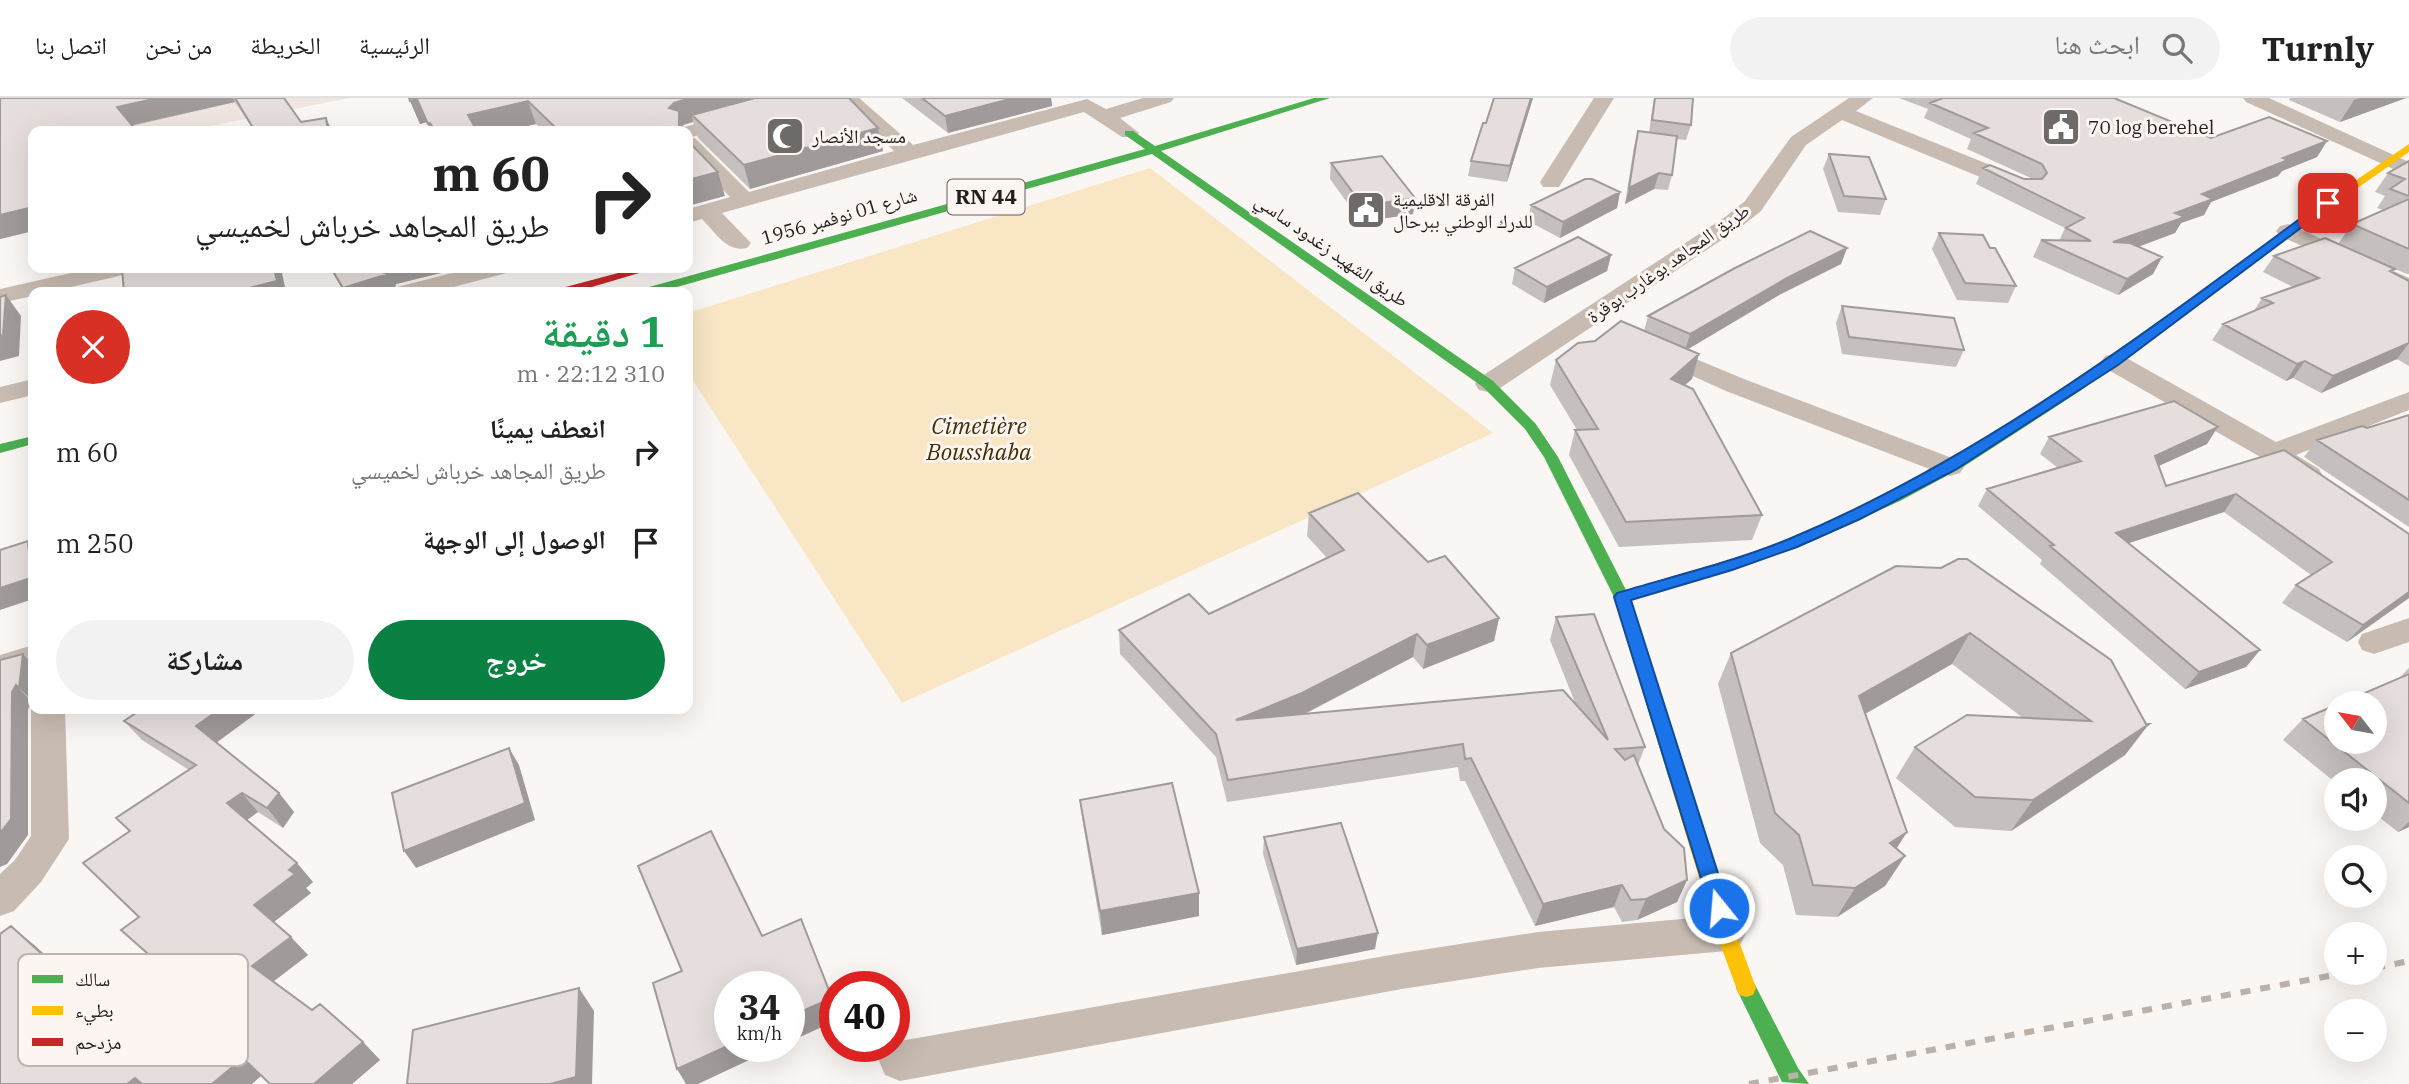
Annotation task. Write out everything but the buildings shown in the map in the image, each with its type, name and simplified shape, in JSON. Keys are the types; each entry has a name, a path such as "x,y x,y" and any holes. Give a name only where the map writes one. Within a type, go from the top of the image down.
{"street":[{"path":"693,131 812,98"},
{"path":"847,98 909,153"},
{"path":"698,214 909,153 1089,106 1164,98"},
{"name":"شارع 01 نوفمبر 1956","path":"664,287 1153,150 1325,98"},
{"path":"1550,182 1604,98"},
{"name":"طريق المجاهد بوغارب بوقرة","path":"1488,384 1733,222 1753,206 1798,141 1863,98"},
{"path":"2253,98 2409,170"},
{"path":"1089,106 1129,133"},
{"path":"1841,112 2026,187"},
{"path":"1102,140 1154,126"},
{"name":"طريق الشهيد زغدود ساسي","path":"1129,133 1488,384 1530,426 1551,457 1622,597 1727,933 1752,1004 1790,1075 1798,1084"},
{"path":"693,147 745,200"},
{"path":"1622,597 1726,567 1792,544 1950,467 2114,362 2288,231 2409,148"},
{"path":"698,214 739,243"},
{"path":"2288,231 2409,287"},
{"path":"40,287 102,273"},
{"path":"580,287 632,273"},
{"path":"419,287 452,274"},
{"path":"0,296 28,290"},
{"path":"1586,320 1611,331"},
{"path":"1636,342 1735,385 1950,467"},
{"path":"2114,362 2274,453 2330,491"},
{"path":"0,395 28,388"},
{"path":"2274,453 2409,400"},
{"path":"0,449 28,441"},
{"path":"2374,642 2409,630"},
{"path":"0,668 28,659"},
{"path":"0,899 28,871 50,839 48,714"},
{"path":"910,1059 1402,971 1538,950 1727,933"}],"shaded area":[{"path":"115,98 349,98 211,126 115,126"}],"green space":[{"name":"Cimetière Bousshaba","path":"1150,168 1493,433 902,703 693,381 693,311"}],"railway":[{"path":"2387,966 2409,961"},
{"path":"1749,1084 2324,977"}],"traffic: fast":[{"path":"664,287 1153,150 1325,98"},
{"path":"1129,133 1488,384 1530,426 1551,457 1622,597 1678,779"},
{"path":"1622,597 1729,565 1833,527 1958,463 2076,388 2302,222"},
{"path":"0,449 28,441"},
{"path":"1746,988 1790,1075 1798,1084"}],"traffic: slow":[{"path":"2302,222 2409,147"},
{"path":"1678,779 1746,988"}],"traffic: jam":[{"path":"580,287 632,273"}],"place":[{"name":"70 log berehel","path":"2061,127"},
{"name":"مسجد الأنصار","path":"785,136"},
{"name":"الفرقة الاقليمية للدرك الوطني ببرحال","path":"1366,210"}],"route":[{"path":"1719,908 1622,597 1726,567 1792,544 1950,467 2114,362 2328,203"}]}
